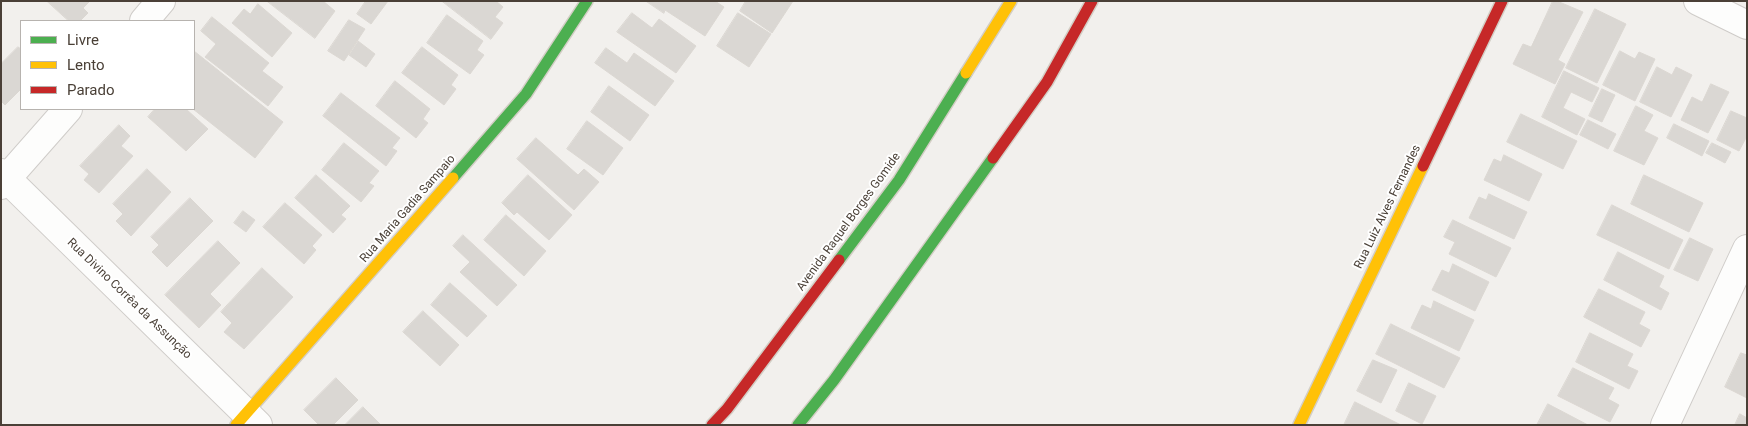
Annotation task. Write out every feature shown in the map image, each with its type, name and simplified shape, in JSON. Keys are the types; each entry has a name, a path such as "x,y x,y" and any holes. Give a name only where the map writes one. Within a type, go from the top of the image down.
{"street":[{"path":"145,20 161,1"},
{"name":"Rua Maria Gadia Sampaio","path":"247,421 526,94 587,1"},
{"name":"Avenida Raquel Borges Gomide","path":"712,425 727,409 899,180 1011,1"},
{"path":"798,425 834,380 1047,82 1092,1"},
{"name":"Rua Luiz Alves Fernandes","path":"1299,425 1502,1"},
{"path":"1698,1 1747,25"},
{"path":"3,179 67,110"},
{"name":"Rua Divino Corrêa da Assunção","path":"3,179 247,421"},
{"path":"1665,425 1747,249"}],"building":[{"path":"47,1 90,1 83,8 88,13 81,20 68,20"},
{"path":"267,1 323,1 335,11 315,38"},
{"path":"366,1 388,1 371,24 357,14"},
{"path":"442,1 496,1 503,7 495,17 503,23 491,39"},
{"path":"646,1 715,1 724,7 705,36 665,10 664,13"},
{"path":"746,1 793,1 772,33 740,11"},
{"path":"1553,1 1583,12 1558,60 1565,64 1555,84 1513,64 1523,44 1531,47"},
{"path":"258,4 292,33 272,57 232,23 244,9 250,14"},
{"path":"1595,9 1626,24 1597,83 1566,68"},
{"path":"632,13 652,28 659,19 696,46 676,73 617,32"},
{"path":"738,13 771,34 749,67 717,46"},
{"path":"447,15 483,41 477,50 484,55 470,74 427,43"},
{"path":"212,17 269,63 262,71 283,87 268,106 205,57 216,44 201,31"},
{"path":"349,20 365,29 344,61 328,51"},
{"path":"358,41 375,54 366,67 349,55"},
{"path":"18,47 20,48 20,90 5,105 1,101 1,64"},
{"path":"422,47 458,75 451,85 456,89 444,105 402,73"},
{"path":"606,48 627,63 634,53 674,81 655,106 595,63"},
{"path":"1620,51 1635,59 1639,52 1655,59 1635,101 1603,85"},
{"path":"195,52 283,122 255,158 194,110"},
{"path":"1657,67 1672,75 1676,67 1692,75 1671,117 1640,102"},
{"path":"1564,71 1599,88 1592,102 1571,92 1563,108 1585,119 1577,135 1542,117"},
{"path":"395,81 430,109 423,119 428,123 416,138 376,106"},
{"path":"1711,84 1729,92 1708,133 1681,120 1692,97 1702,102"},
{"path":"609,86 649,115 630,141 591,112"},
{"path":"1602,89 1615,95 1602,122 1589,116"},
{"path":"341,93 400,138 392,148 397,151 386,166 323,116"},
{"path":"1636,106 1653,115 1644,131 1658,138 1644,165 1614,151"},
{"path":"154,110 187,110 208,129 186,151 148,117"},
{"path":"1731,111 1747,118 1747,136 1739,151 1717,140"},
{"path":"1521,114 1577,141 1563,169 1507,142"},
{"path":"1588,120 1616,134 1608,149 1580,135"},
{"path":"587,121 623,148 603,175 567,149"},
{"path":"1674,124 1709,141 1702,156 1667,138"},
{"path":"119,125 130,136 121,146 133,156 99,193 84,180 89,174 80,166"},
{"path":"536,138 578,175 584,169 599,182 574,210 517,159"},
{"path":"344,143 379,171 369,183 374,186 361,202 322,170"},
{"path":"1712,143 1731,152 1725,163 1706,153"},
{"path":"1504,155 1542,174 1529,201 1484,180 1494,159 1501,162"},
{"path":"147,169 171,192 131,236 116,221 123,214 113,204"},
{"path":"316,175 350,206 341,215 346,219 333,233 295,198"},
{"path":"528,175 572,215 549,240 517,212 514,215 502,203"},
{"path":"1644,175 1703,203 1689,232 1631,204"},
{"path":"1489,194 1527,212 1514,239 1469,218 1479,197 1486,200"},
{"path":"190,198 213,221 167,267 152,252 159,245 151,237"},
{"path":"285,203 322,235 312,246 316,250 304,264 263,227"},
{"path":"1612,205 1683,240 1669,269 1597,235"},
{"path":"243,211 255,220 246,232 234,223"},
{"path":"506,215 546,251 524,276 484,240"},
{"path":"1453,220 1511,248 1496,277 1449,254 1455,242 1444,237"},
{"path":"463,235 517,285 497,306 460,272 470,262 453,246"},
{"path":"1690,238 1713,249 1698,281 1674,270"},
{"path":"218,241 240,263 210,294 221,305 199,328 165,295"},
{"path":"1618,252 1664,276 1659,287 1669,293 1661,310 1604,280"},
{"path":"1453,264 1489,282 1475,311 1432,290 1442,270 1449,273"},
{"path":"262,268 293,297 244,349 224,332 232,323 221,312"},
{"path":"450,283 487,316 467,337 431,305"},
{"path":"1599,289 1645,312 1639,324 1650,330 1641,347 1584,317"},
{"path":"1434,301 1474,320 1459,351 1411,328 1422,305 1431,309"},
{"path":"423,311 459,345 440,366 403,332"},
{"path":"1391,324 1460,358 1444,388 1376,354"},
{"path":"1590,333 1633,354 1627,366 1638,371 1629,389 1576,362"},
{"path":"1741,353 1747,355 1747,398 1725,387"},
{"path":"1373,360 1397,370 1381,403 1357,391"},
{"path":"1573,368 1614,388 1608,399 1619,405 1610,422 1558,396"},
{"path":"336,378 358,400 333,425 319,425 304,410"},
{"path":"1409,383 1436,396 1422,424 1396,411"},
{"path":"1355,402 1401,425 1344,425"},
{"path":"1548,404 1588,425 1537,425"},
{"path":"363,407 381,425 345,425"},
{"path":"1740,414 1747,418 1747,425 1735,425"}],"traffic: fast":[{"path":"453,178 526,94 587,1"},
{"path":"839,260 899,180 966,73"},
{"path":"798,425 834,380 993,158"}],"traffic: slow":[{"path":"966,73 1011,1"},
{"path":"1299,425 1423,166"},
{"path":"236,425 453,178"}],"traffic: jam":[{"path":"993,158 1047,82 1092,1"},
{"path":"1423,166 1502,1"},
{"path":"712,425 727,409 839,260"}]}
